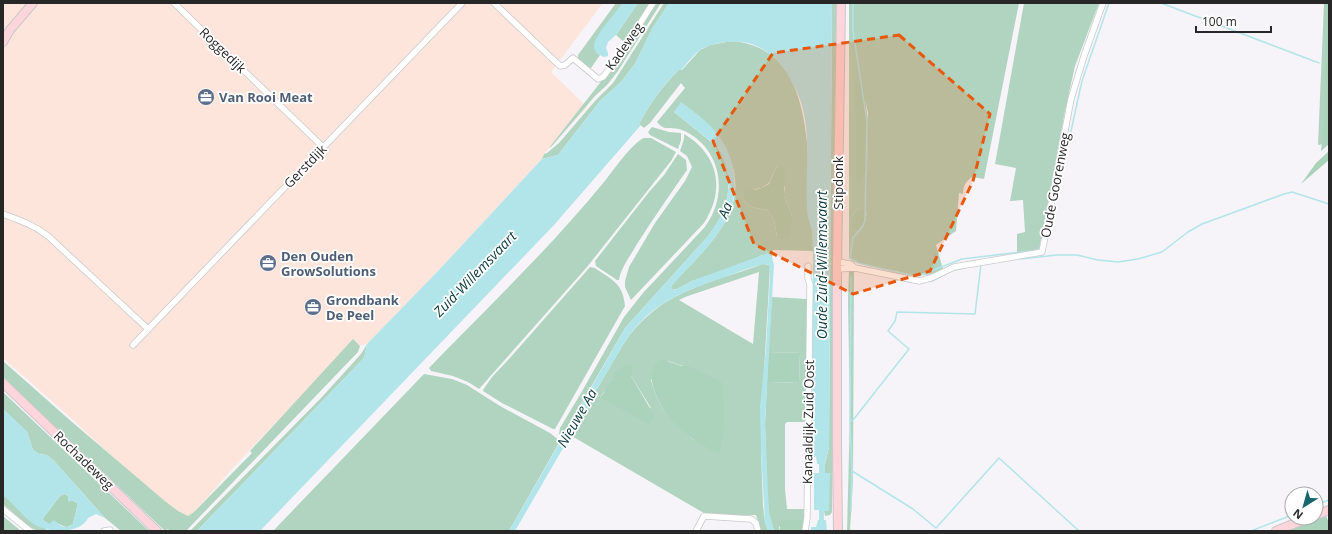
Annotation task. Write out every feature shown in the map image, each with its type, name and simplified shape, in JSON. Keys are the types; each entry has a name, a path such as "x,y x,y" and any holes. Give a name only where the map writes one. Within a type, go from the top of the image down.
{"main road":[{"path":"3,42 10,30 33,3"},
{"name":"Stipdonk","path":"838,531 838,266 841,3"},
{"name":"Rochadeweg","path":"3,378 11,389"},
{"name":"Rochadeweg","path":"3,383 11,389 157,531"},
{"path":"1276,531 1288,526"}],"street":[{"name":"Roggedijk","path":"174,3 323,147"},
{"name":"Gerstdijk","path":"133,345 462,3"},
{"name":"Kadeweg","path":"494,3 560,66 565,66 573,58 598,79 603,77 622,52 653,3"},
{"name":"Oude Goorenweg","path":"838,266 845,263 855,268 919,281 931,278 954,267 1042,252 1071,99 1084,56 1103,3"},
{"path":"3,214 25,222 48,236 117,302 148,329"},
{"name":"Kanaaldijk Zuid Oost","path":"805,531 807,518 810,285 808,278 808,266"},
{"path":"3,509 30,531"},
{"path":"696,531 704,516 751,519 756,524 758,531"},
{"path":"104,531 110,530"}],"highlighted area":[{"path":"899,35 990,114 973,181 930,271 853,294 754,244 713,141 773,53"}],"shaded area":[{"path":"3,3 603,3 551,72 587,107 544,154 542,159 438,271 367,344 346,349 245,455 184,523 72,419 3,358"}],"green space":[{"path":"616,3 623,3 596,40 597,53 600,55 591,68 588,69 578,60 578,55"},
{"path":"638,3 649,3 625,43 616,35"},
{"path":"654,3 661,3 618,71 549,148 603,79"},
{"path":"664,3 669,3 652,29 636,62 622,81 600,101 558,155 542,159 544,154 559,143 595,101 613,83"},
{"path":"832,3 838,3 832,512 830,515 825,516 824,511 829,511 824,473 829,447"},
{"path":"849,3 1019,3 984,179 972,177 965,184 963,194 959,193 956,231 936,245 943,269 932,274 918,276 854,262 849,258","holes":["856,80 868,112 867,173 856,180","858,209 867,211 865,222 857,232 853,217"]},
{"path":"1024,3 1099,3 1075,66 1039,250 1017,253 1017,234 1025,232 1023,200 1010,201 1016,168 995,164"},
{"path":"1324,3 1329,3 1329,143 1318,145"},
{"path":"1324,3 1329,3 1329,144 1321,151 1325,118 1326,91"},
{"path":"732,41 756,46 774,57 787,72 796,91 806,134 810,178 813,251 773,250 772,258 771,256 762,255 750,261 692,281 672,290 672,285 717,235 731,209 735,191 734,174 730,157 721,142 710,127 681,103 674,112 716,146 724,160 729,182 725,204 716,225 709,235 625,328 562,437 559,434 560,428 624,317 643,293 704,228 716,204 719,191 718,178 710,153 689,133 679,129 664,128 657,122 685,88 681,83 650,123 644,128 639,124 652,101 662,88 680,69 682,70 700,50 710,45","holes":["777,166 786,178 785,193 792,216 777,237 774,220 767,210 751,207 743,200 755,189 762,188 769,183"]},
{"path":"855,80 863,82 868,122 867,173 861,181 856,180"},
{"path":"652,127 669,132 681,133 681,140 678,149 650,135 648,132"},
{"path":"684,134 696,142 711,162 715,173 715,198 704,223 631,300 625,287 629,267 655,223 685,181 692,167 687,156 680,151"},
{"path":"644,138 651,138 676,152 671,161 587,267 479,389 468,382 453,376 431,371 429,368 540,254 604,182 634,145"},
{"path":"1329,151 1329,160 1301,184 1316,163"},
{"path":"678,154 686,160 687,170 637,244 624,266 619,280 617,280 596,266 595,261 664,175"},
{"path":"777,166 784,167 787,178 784,188 786,200 792,216 790,237 781,240 777,237 774,220 767,210 751,207 743,200 745,192 762,188 769,184"},
{"path":"858,209 867,210 865,222 857,232 854,226 853,217 855,211"},
{"path":"763,264 769,265 770,267 761,451 763,506 768,531 761,531 756,515 709,516 570,435 624,343 635,328 648,316 675,297 690,290 706,283","holes":["759,272 753,344 679,300 685,297","668,361 683,366 694,440 672,421 658,400 651,380","631,376 651,408 600,397 613,380"]},
{"path":"590,267 595,268 616,283 622,292 625,306 555,429 553,429 502,403 483,390 492,377"},
{"path":"849,271 854,271 853,480 850,531 847,531 850,415"},
{"path":"772,297 807,299 806,422 787,422 785,424 785,489 787,509 805,509 804,520 795,520 779,527 780,531 774,531 769,514 765,423 767,383 799,382 800,353 768,352"},
{"path":"353,339 360,346 358,352 186,531 170,531 168,529 165,531 3,376 3,361 166,502 188,516 194,512 252,453 250,451"},
{"path":"367,344 364,358 197,531 190,531 322,397 361,354"},
{"path":"768,352 800,353 799,382 767,383"},
{"path":"661,359 682,366 688,366 720,381 723,385 724,424 720,451 718,453 698,442 681,430 661,406 654,390 652,376 654,367"},
{"path":"630,364 633,369 631,376 654,415 650,425 600,397 613,380 614,374 625,365"},
{"path":"424,374 452,379 467,385 500,406 550,433 560,441 509,531 273,531"},
{"path":"3,392 149,531 121,531 105,518 55,462 47,455 39,454 33,450 27,432 3,409"},
{"path":"65,494 68,496 69,502 71,500 77,503 73,524 67,527 56,523 49,524 43,520 60,496"},
{"path":"3,495 47,530 59,531 37,531 27,525 3,504"},
{"path":"3,516 21,531 3,531"},
{"path":"1326,516 1329,523 1329,531 1288,531 1301,526 1324,526 1324,517"},
{"path":"782,520 804,520 802,531 780,531 780,523"}],"water":[{"path":"623,3 638,3 616,35 608,42 606,48 608,56 604,57 596,52 594,46 595,42 602,30"},
{"path":"669,3 832,3 829,447 825,464 825,473 830,473 829,511 824,511 824,520 826,520 827,531 811,531 811,527 816,527 819,520 819,510 814,510 814,473 819,473 819,464 817,464 816,457 812,456 813,235 807,211 807,139 804,112 795,88 785,71 777,60 767,51 748,43 723,42 710,45 697,52 681,70 680,69 674,75 652,101 639,124 641,125 554,225 260,531 197,531 364,358 367,344 438,271 542,159 558,155 600,101 622,81 636,62 652,29"},
{"path":"681,102 707,122 722,141 728,152 732,165 735,190 733,203 717,235 672,285 671,288 675,290 692,281 768,253 772,258 774,265 765,423 769,514 774,531 768,531 765,522 761,451 760,407 766,348 770,274 769,265 765,264 690,290 665,302 643,319 624,343 515,531 509,531 625,328 709,235 722,214 726,203 729,186 727,169 719,148 674,112"},
{"path":"3,409 27,432 33,450 39,454 47,455 55,462 105,518 96,514 88,518 79,527 56,531 48,530 31,522 3,495","holes":["66,494 68,496 69,503 71,500 77,503 73,524 67,527 61,526 54,520 49,524 43,520 60,496"]}],"waterway":[{"path":"853,3 853,30 867,122 865,220 863,226 853,238 850,258 859,263 918,276 962,259 1038,250 1040,247"},
{"path":"1069,140 1082,81 1109,3"},
{"path":"1161,3 1319,63"},
{"path":"1076,73 1080,62"},
{"path":"1020,259 1057,255 1077,255 1098,260 1118,262 1138,259 1162,252 1188,232 1202,224 1284,194 1292,192 1329,204"},
{"path":"851,511 852,471 850,421 853,420 909,349 888,331 895,321 897,312 975,314 981,264"},
{"path":"932,281 953,270 961,269"},
{"path":"850,421 851,277"},
{"path":"852,471 913,509 936,528 999,458 1079,531"},
{"path":"1324,502 1329,500"},
{"path":"1251,531 1284,518"}],"place":[{"name":"Van Rooi Meat","path":"206,97"},
{"name":"Den Ouden GrowSolutions","path":"268,263"},
{"name":"Grondbank De Peel","path":"313,307"}],"water label":[{"name":"Aa","path":"725,210"},
{"name":"Oude Zuid-Willemsvaart","path":"822,265"},
{"name":"Zuid-Willemsvaart","path":"475,274"},
{"name":"Nieuwe Aa","path":"577,418"}]}
